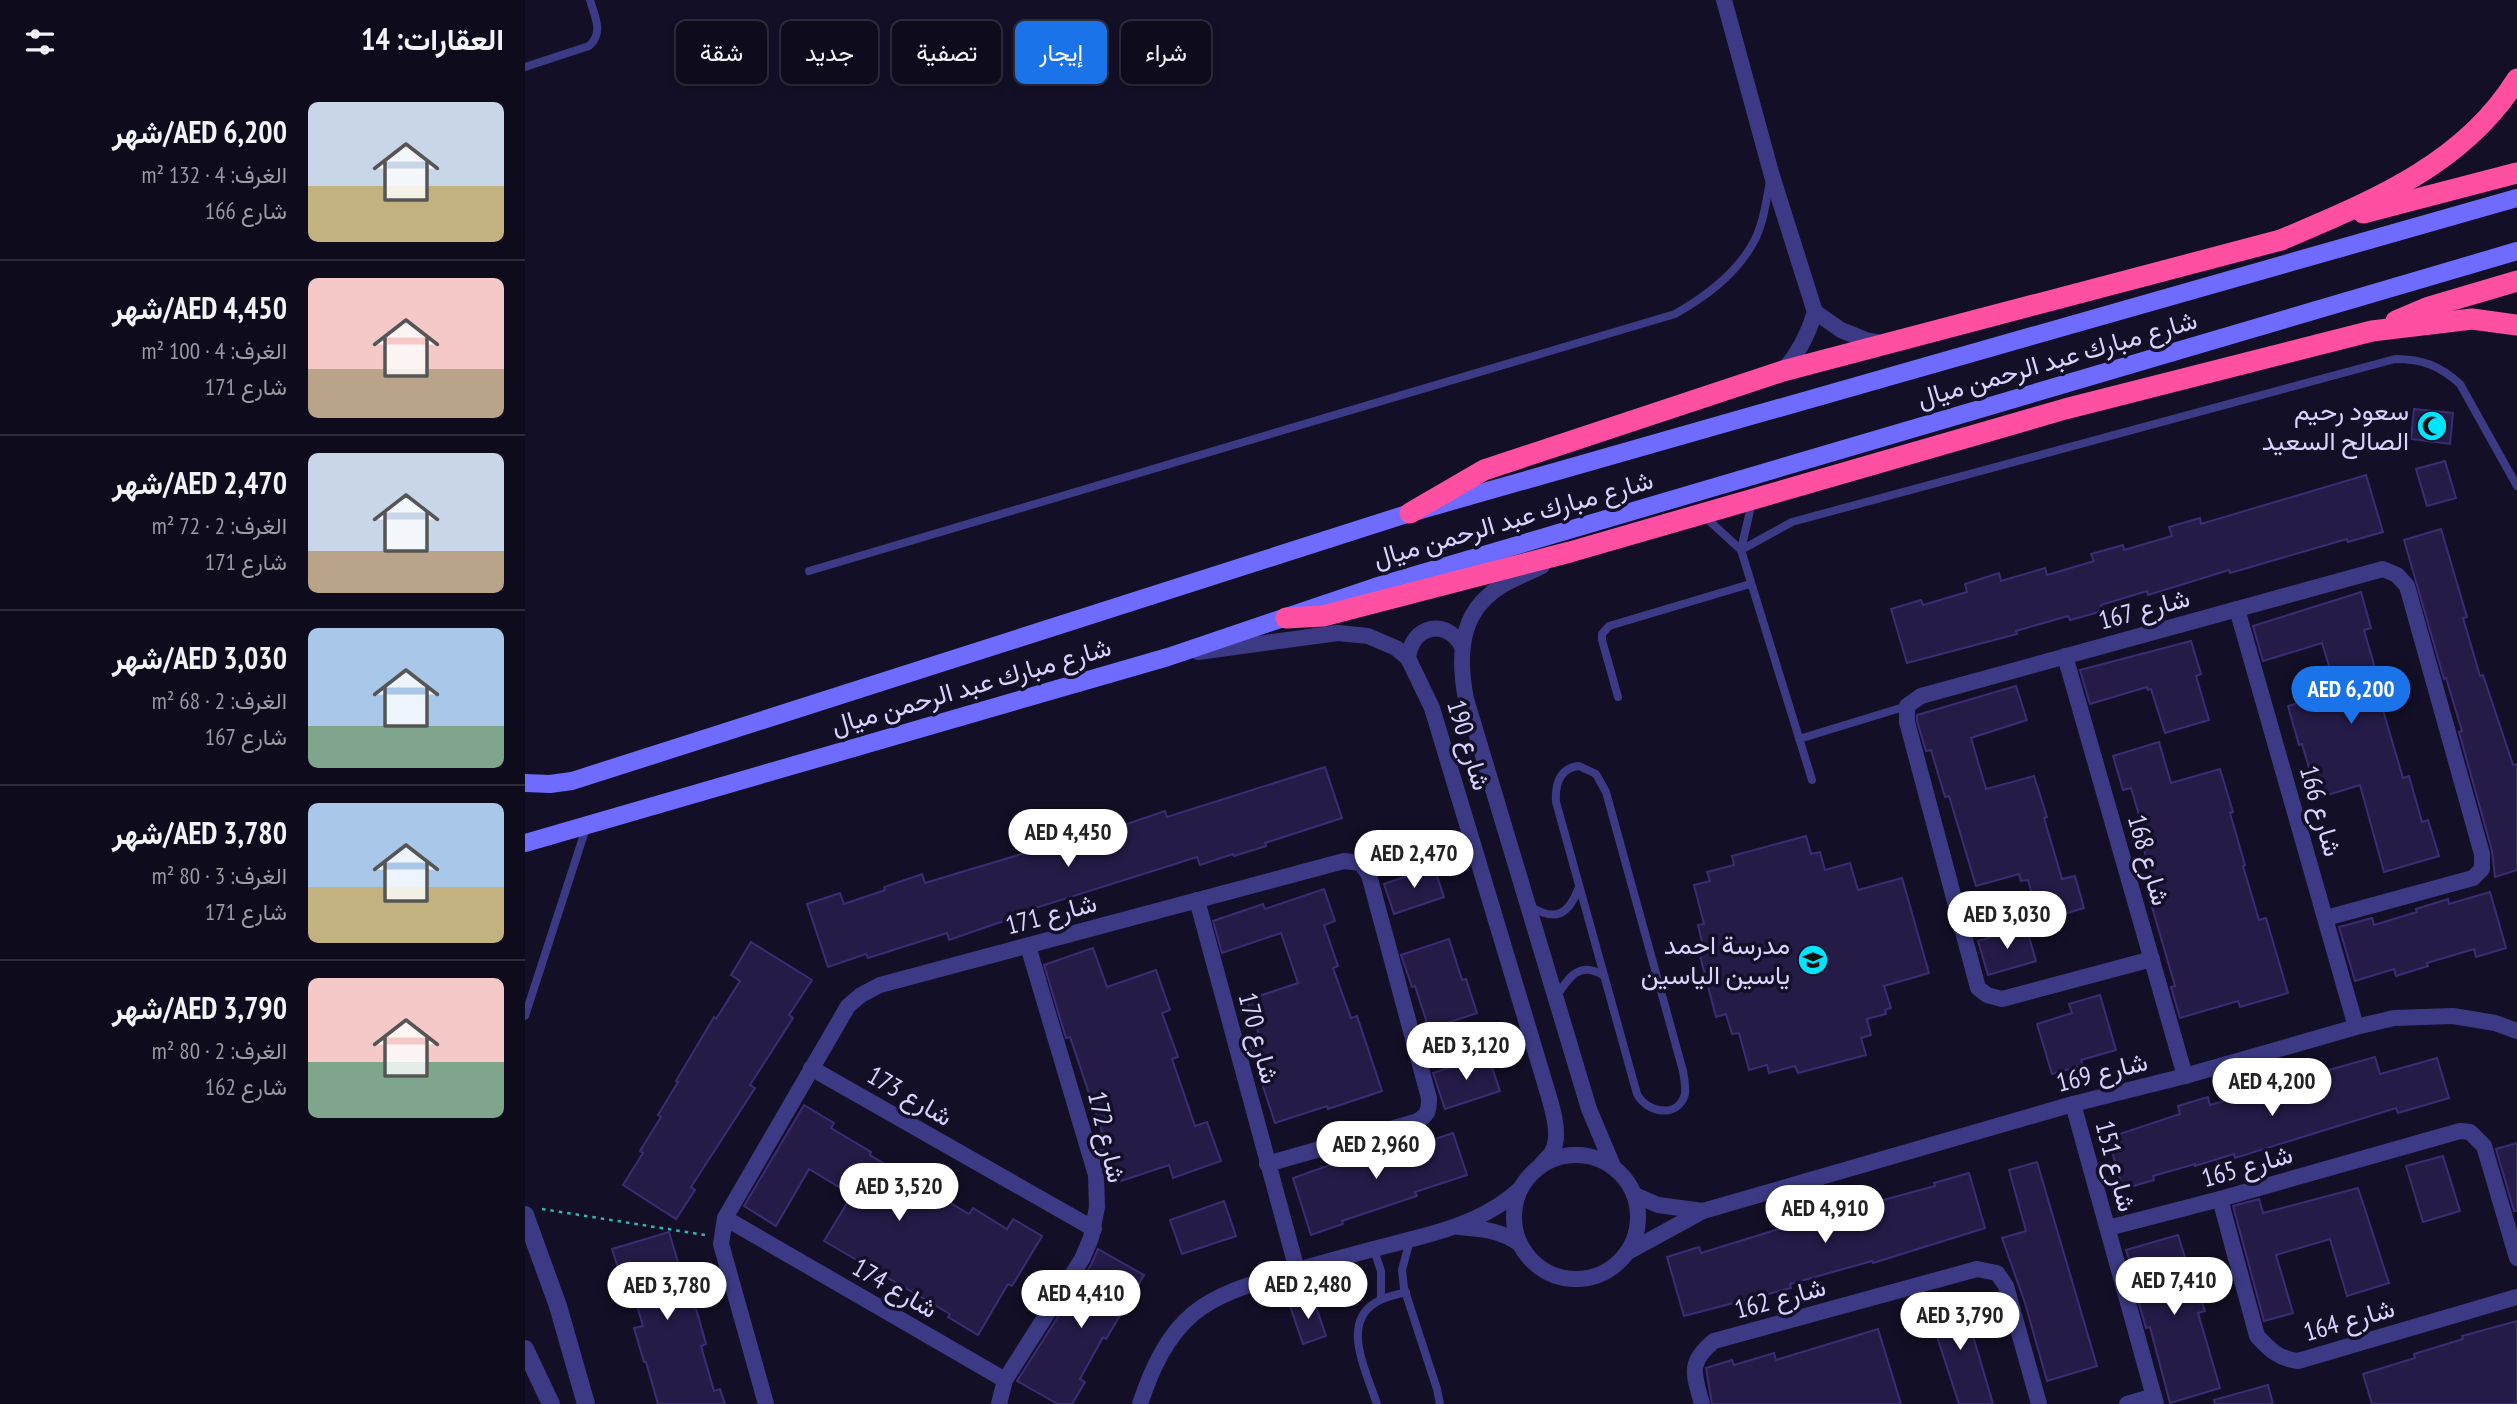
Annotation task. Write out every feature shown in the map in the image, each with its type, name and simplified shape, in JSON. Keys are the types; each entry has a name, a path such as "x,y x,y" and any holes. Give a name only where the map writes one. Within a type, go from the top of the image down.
{"highway":[{"path":"1410,513 1484,470 1783,371 2281,240 2360,206 2436,164 2476,132 2517,79"},
{"path":"2309,228 2517,173"},
{"path":"2372,331 2429,307 2517,281"},
{"path":"1286,618 1323,616 1570,552 2065,409 2372,331 2472,318 2517,325"}],"main road":[{"name":"شارع مبارك عبد الرحمن ميال","path":"525,783 572,781 1410,513 2517,198"},
{"name":"شارع مبارك عبد الرحمن ميال","path":"525,843 1168,657 1375,587 2517,251"}],"street":[{"path":"1724,0 1772,176 1815,312 1797,355 1783,371"},
{"path":"1815,312 1841,330 1866,340 1891,344"},
{"name":"شارع 190","path":"1570,552 1501,586 1489,595 1471,618 1462,646 1462,672 1467,699 1589,1109 1613,1166"},
{"name":"شارع 167","path":"1907,706 1921,696 2383,569 2397,575 2407,586 2482,854 2482,869 2473,878 2326,918"},
{"name":"شارع 166","path":"2238,609 2356,1027"},
{"path":"1168,657 1338,633 1361,635 1382,641 1408,658 1413,641 1426,630 1443,629 1451,633 1462,646"},
{"name":"شارع 168","path":"2065,656 2186,1076"},
{"name":"شارع 190","path":"1408,658 1432,708 1544,1080 1554,1121 1555,1138 1553,1150 1541,1165"},
{"path":"1907,706 1907,722 1978,988 1987,995 2002,999 2152,959"},
{"name":"شارع 171","path":"766,1404 721,1244 725,1218 848,1006 880,985 1344,861 1361,863 1369,875 1429,1098 1428,1113 1425,1118 1415,1122 1267,1164"},
{"name":"شارع 170","path":"1197,900 1297,1270"},
{"name":"شارع 172","path":"999,1404 1005,1380 1082,1259 1094,1229 1096,1175 1028,946"},
{"name":"شارع 169","path":"1628,1252 1703,1211 2073,1104 2186,1076 2356,1027 2394,1018 2453,1016 2476,1018 2517,1031"},
{"name":"شارع 173","path":"811,1068 1094,1229"},
{"name":"شارع 151","path":"2073,1104 2155,1400"},
{"name":"شارع 165","path":"2108,1228 2460,1131 2470,1132 2484,1146 2517,1258"},
{"path":"1577,1154 1613,1166 1626,1179 1635,1195 1639,1214 1637,1234 1628,1252 1616,1266 1581,1280 1562,1278 1545,1271 1530,1259 1520,1244 1514,1225 1514,1206 1529,1175 1541,1165 1558,1157 1577,1154"},
{"path":"1140,1404 1152,1369 1177,1331 1193,1314 1230,1291 1457,1227 1505,1203 1521,1188"},
{"name":"شارع 169","path":"1635,1195 1658,1205 1703,1211"},
{"name":"شارع 164","path":"2220,1199 2257,1336 2272,1352 2284,1359 2298,1361 2517,1297"},
{"path":"532,1212 586,1404"},
{"name":"شارع 174","path":"725,1218 1005,1380"},
{"path":"1457,1227 1492,1229 1520,1244"},
{"name":"شارع 162","path":"1702,1404 1693,1372 1700,1352 1714,1341 1977,1269 1997,1273 2006,1286 2039,1404"},
{"path":"525,1349 551,1404"},
{"path":"2127,1404 2155,1400"}],"lane":[{"path":"525,67 589,46 597,39 598,30 590,0"},
{"path":"809,571 1675,314 1700,300 1723,282 1753,244 1772,176"},
{"path":"1741,550 1792,522 2395,359 2431,363 2461,384 2517,485"},
{"path":"1753,499 1741,550 1812,780"},
{"path":"1701,514 1741,550"},
{"path":"1618,697 1602,640 1604,630 1609,626 1750,583"},
{"path":"1799,739 1907,706"},
{"path":"1579,766 1596,774 1606,792 1683,1071 1684,1096 1678,1105 1669,1110 1649,1108 1641,1102 1637,1094 1604,976 1556,802 1555,792 1563,772 1571,767 1579,766"},
{"path":"525,1016 587,824"},
{"path":"1529,905 1548,916 1559,915 1574,900 1579,887"},
{"path":"1556,997 1574,973 1585,969 1594,970 1604,976"},
{"path":"1410,1240 1402,1270 1406,1292 1440,1404"},
{"path":"1374,1250 1381,1271 1381,1299"},
{"path":"1377,1404 1359,1348 1361,1318 1368,1308 1381,1299 1406,1292"}],"path":[{"path":"532,1212 722,1237"}],"building":[{"name":"سعود رحيم الصالح السعيد","path":"2414,409 2453,413 2450,444 2411,439"},
{"path":"2445,461 2456,498 2427,506 2416,469"},
{"path":"2366,475 2383,532 2348,542 2347,539 2230,573 2229,570 2148,595 2147,591 2101,605 2103,611 2070,620 2068,616 2016,631 2017,634 1907,663 1891,609 1921,600 1923,605 1967,592 1965,584 1999,573 2001,581 2045,568 2047,575 2094,561 2091,554 2123,545 2124,550 2172,536 2169,527 2200,518 2201,524"},
{"path":"2441,529 2467,617 2463,618 2480,676 2483,675 2513,765 2517,764 2517,870 2495,877 2492,851 2459,732 2462,731 2446,678 2444,679 2404,540"},
{"path":"2361,592 2371,628 2364,630 2387,724 2403,778 2409,776 2422,822 2428,820 2439,856 2384,872 2360,785 2318,798 2288,706 2337,692 2322,643 2263,661 2253,626"},
{"path":"2191,641 2201,674 2196,676 2209,720 2165,733 2151,689 2148,690 2147,687 2090,704 2080,670"},
{"path":"2016,686 2027,720 1971,738 1986,789 2034,776 2062,879 2075,876 2084,908 2040,921 2028,880 2021,881 2019,874 1976,886 1949,796 1945,797 1931,750 1926,751 1917,721 1917,715"},
{"path":"2159,742 2171,783 2220,769 2259,920 2266,918 2288,993 2240,1007 2238,1001 2180,1018 2171,987 2175,986 2150,900 2159,898 2144,850 2149,849 2131,788 2123,790 2113,756"},
{"path":"1325,767 1342,818 1234,856 1233,854 1200,865 1197,857 1029,910 1030,912 949,940 947,933 868,958 866,954 828,967 807,904 840,893 844,904 922,874 925,883 1085,835 1086,838 1165,811 1167,817"},
{"name":"مدرسة احمد ياسين الياسين","path":"1806,836 1811,854 1820,852 1825,870 1850,863 1858,890 1902,878 1929,973 1884,986 1891,1008 1885,1010 1886,1014 1867,1019 1871,1035 1861,1038 1866,1055 1798,1073 1795,1066 1769,1073 1767,1065 1749,1070 1739,1033 1732,1034 1726,1014 1716,1017 1698,948 1703,946 1698,925 1704,924 1694,885 1710,881 1707,872 1734,865 1732,856"},
{"path":"1434,867 1444,897 1394,914 1384,884"},
{"path":"1324,889 1335,921 1324,925 1338,966 1333,968 1351,1018 1357,1016 1382,1091 1275,1123 1250,1047 1262,1043 1247,1000 1298,983 1281,933 1222,953 1213,921 1263,904 1265,909"},
{"path":"2490,892 2506,948 2476,957 2474,949 2427,963 2428,966 2396,976 2394,969 2355,981 2339,927 2372,918 2374,925 2448,899 2449,904"},
{"path":"2026,927 2036,961 1988,975 1978,941"},
{"path":"1449,939 1462,980 1466,979 1477,1013 1429,1029 1415,986 1412,987 1401,955"},
{"path":"751,942 812,980 789,1015 793,1018 750,1085 755,1088 691,1187 695,1190 676,1219 623,1185 643,1153 640,1151 661,1117 658,1115 678,1082 676,1081 714,1017 716,1019 740,981 731,975"},
{"path":"1093,948 1107,987 1156,970 1170,1010 1162,1013 1178,1057 1172,1059 1195,1126 1207,1122 1221,1161 1173,1178 1169,1165 1112,1184 1100,1150 1107,1147 1070,1037 1066,1038 1044,965"},
{"path":"2100,995 2116,1050 2081,1060 2083,1065 2052,1074 2037,1024 2072,1013 2069,1004"},
{"path":"1488,1055 1500,1091 1445,1109 1433,1073"},
{"path":"2375,1057 2380,1074 2437,1058 2449,1098 2398,1113 2396,1108 2235,1158 2234,1154 2195,1164 2153,1176 2154,1180 2123,1189 2108,1138 2180,1114 2178,1106 2208,1097 2210,1105 2252,1093 2254,1099 2307,1084 2304,1077"},
{"path":"804,1105 834,1123 831,1128 871,1152 870,1155 969,1214 973,1208 1007,1229 1013,1219 1042,1236 1012,1286 1008,1284 978,1335 948,1317 950,1314 824,1241 852,1195 809,1169 776,1226 744,1206"},
{"path":"1453,1133 1467,1175 1415,1192 1417,1196 1342,1221 1343,1224 1311,1235 1293,1178 1361,1154 1362,1156 1400,1144 1402,1150"},
{"path":"2517,1143 2517,1211 2514,1211 2496,1149"},
{"path":"2443,1156 2460,1211 2423,1222 2406,1166"},
{"path":"2037,1162 2097,1366 2047,1381 2025,1303 2002,1238 2026,1231 2009,1170"},
{"path":"1969,1173 1985,1228 1873,1263 1872,1261 1790,1284 1791,1288 1684,1316 1667,1257 1699,1247 1701,1253 1850,1207 1935,1186 1934,1183"},
{"path":"2358,1188 2389,1283 2347,1296 2330,1239 2276,1255 2293,1313 2264,1321 2233,1206 2259,1199 2263,1213"},
{"path":"1224,1201 1236,1236 1182,1254 1170,1220"},
{"path":"669,1232 682,1276 689,1274 698,1304 695,1305 706,1344 701,1346 714,1391 720,1389 725,1404 658,1404 644,1362 634,1328 643,1326 630,1282 623,1284 612,1249"},
{"path":"2178,1235 2205,1311 2198,1313 2220,1388 2170,1403 2150,1327 2146,1328 2126,1250"},
{"path":"1098,1249 1144,1275 1106,1339 1103,1337 1080,1379 1085,1382 1072,1404 1058,1404 1017,1381 1091,1265"},
{"path":"1961,1296 1993,1404 1959,1404 1927,1306"},
{"path":"1313,1298 1326,1336 1303,1344 1290,1306"},
{"path":"2517,1321 2517,1404 2372,1404 2363,1374 2415,1358 2414,1354 2463,1339 2462,1336"},
{"path":"1878,1329 1901,1404 1712,1404 1706,1368 1732,1360 1734,1365 1774,1353 1776,1360"},
{"path":"2268,1385 2273,1404 2215,1404 2214,1400"}],"place":[{"name":"سعود رحيم الصالح السعيد","path":"2432,426"},
{"name":"مدرسة احمد ياسين الياسين","path":"1813,960"}]}
